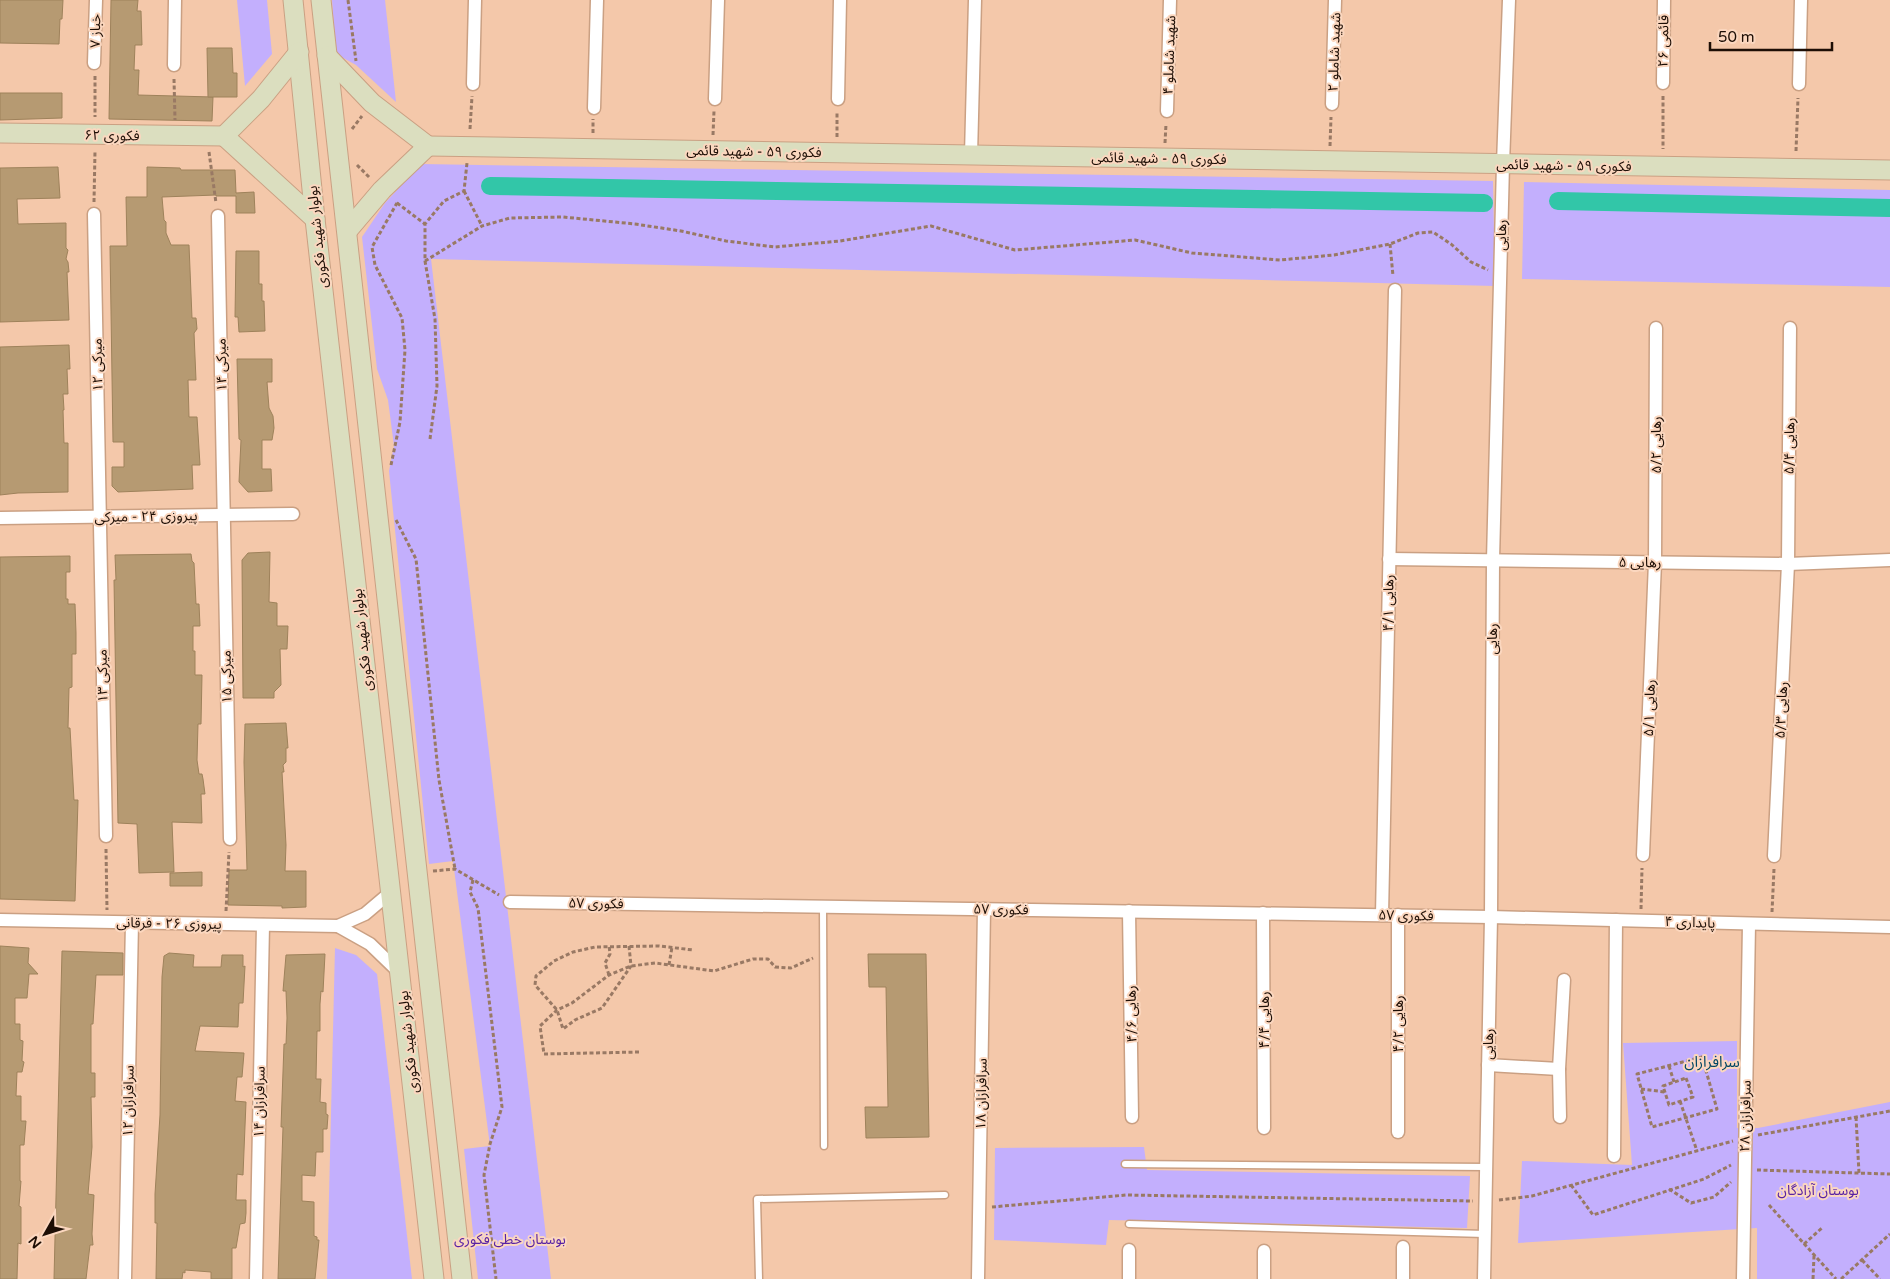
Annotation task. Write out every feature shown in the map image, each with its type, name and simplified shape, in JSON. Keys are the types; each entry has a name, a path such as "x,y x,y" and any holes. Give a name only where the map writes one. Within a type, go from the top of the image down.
{"main road":[{"name":"بولوار شهید فکوری","path":"293,0 315,220 434,1279"},
{"name":"بولوار شهید فکوری","path":"322,0 462,1279"},
{"path":"299,52 261,99 215,136 315,220"},
{"path":"327,56 372,103 428,146 382,190 348,230"},
{"name":"فکوری ۶۲","path":"0,133 215,136"},
{"name":"فکوری ۵۹ - شهید قائمی","path":"428,146 1890,170"}],"street":[{"name":"خباز ۷","path":"94,63 96,0"},
{"path":"174,65 175,0"},
{"path":"473,84 475,0"},
{"path":"594,108 597,0"},
{"path":"715,98 718,0"},
{"path":"838,98 840,0"},
{"path":"971,155 975,0"},
{"name":"شهید شاملو ۴","path":"1167,111 1170,0"},
{"name":"شهید شاملو ۲","path":"1332,104 1335,0"},
{"name":"رهایی","path":"1484,1279 1491,917 1493,560 1509,0"},
{"name":"قائمی ۲۶","path":"1662,83 1664,0"},
{"path":"1799,84 1801,0"},
{"name":"میرکی ۱۲","path":"94,214 99,516"},
{"name":"میرکی ۱۴","path":"218,216 224,515"},
{"name":"رهایی ۴/۱","path":"1382,915 1395,290"},
{"name":"رهایی ۵/۲","path":"1655,562 1656,328"},
{"name":"رهایی ۵/۴","path":"1788,564 1790,328"},
{"name":"پیروزی ۲۴ - میرکی","path":"0,518 293,514"},
{"name":"میرکی ۱۵","path":"224,515 230,839"},
{"name":"میرکی ۱۳","path":"99,516 106,836"},
{"name":"رهایی ۵","path":"1389,559 1788,564 1890,560"},
{"name":"رهایی ۵/۱","path":"1643,855 1655,562"},
{"name":"رهایی ۵/۳","path":"1774,856 1788,564"},
{"path":"338,926 365,914 391,892"},
{"name":"فکوری ۵۷","path":"510,902 1491,917"},
{"name":"سرافرازان ۱۸","path":"978,1279 984,909"},
{"name":"رهایی ۴/۶","path":"1129,911 1132,1117"},
{"name":"رهایی ۴/۴","path":"1263,913 1264,1128"},
{"name":"رهایی ۴/۲","path":"1398,915 1398,1132"},
{"name":"پایداری ۴","path":"1491,917 1890,927"},
{"name":"پیروزی ۲۶ - فرقانی","path":"0,920 338,926"},
{"path":"1614,1156 1616,920"},
{"name":"سرافرازان ۱۲","path":"125,1279 132,922"},
{"name":"سرافرازان ۲۸","path":"1743,1279 1749,924"},
{"name":"سرافرازان ۱۴","path":"256,1279 263,925"},
{"path":"338,926 370,944 400,973"},
{"path":"1560,1117 1559,1069 1564,980"},
{"path":"1488,1065 1559,1069"},
{"path":"1403,1247 1403,1279"},
{"path":"1129,1250 1129,1279"},
{"path":"1264,1251 1264,1279"}],"lane":[{"path":"823,906 824,1146"},
{"path":"1125,1164 1486,1168"},
{"path":"759,1279 756,1199 946,1195"},
{"path":"1129,1224 1485,1234"}],"path":[{"path":"348,0 356,65"},
{"path":"94,63 94,214"},
{"path":"174,65 176,136"},
{"path":"1662,83 1663,166"},
{"path":"473,84 464,191 482,226"},
{"path":"1796,168 1799,84"},
{"path":"712,151 715,98"},
{"path":"837,153 838,98"},
{"path":"352,130 372,103"},
{"path":"1329,161 1332,104"},
{"path":"592,149 594,108"},
{"path":"1164,158 1167,111"},
{"path":"215,136 218,216"},
{"path":"356,157 358,166 382,190 425,224"},
{"path":"430,439 437,386 436,319 425,261 425,224 444,202 464,191"},
{"path":"390,468 400,422 405,350 402,318 375,265 372,247 397,203"},
{"path":"425,261 482,226 510,218 563,217 635,224 681,231 726,241 775,247 840,241 931,226 1015,250 1135,240 1192,252 1280,260 1334,255 1390,244 1418,233 1433,232 1472,262 1500,276"},
{"path":"1390,244 1395,290"},
{"path":"395,517 416,559 439,780 455,869"},
{"path":"106,836 107,922"},
{"path":"225,924 230,839"},
{"path":"1640,921 1643,855"},
{"path":"1772,924 1774,856"},
{"path":"417,873 455,869 510,902"},
{"path":"473,880 470,892 478,908 502,1107 490,1144 484,1175 496,1279"},
{"path":"609,945 610,954 605,963 609,975"},
{"path":"629,946 631,966 602,1008 575,1020 563,1029 557,1010 535,985 536,976 554,961 573,952 609,945 659,946 693,950"},
{"path":"669,965 672,948"},
{"path":"639,1052 544,1054 540,1026 557,1010 572,1003 609,975 631,966 655,963 714,970 753,959 768,959 775,967 791,968 823,954"},
{"path":"1702,1057 1717,1109 1652,1127 1637,1074 1669,1066 1702,1057"},
{"path":"1669,1066 1674,1082"},
{"path":"1686,1078 1693,1097 1669,1105 1663,1086 1674,1082 1686,1078"},
{"path":"1641,1089 1665,1092"},
{"path":"1680,1101 1697,1151"},
{"path":"1856,1117 1859,1173"},
{"path":"1670,1189 1691,1203 1714,1197 1745,1164"},
{"path":"1571,1185 1593,1214 1745,1164 1890,1174"},
{"path":"1769,1204 1836,1279"},
{"path":"1804,1244 1824,1227"},
{"path":"1841,1279 1890,1234"},
{"path":"1813,1279 1814,1255"},
{"path":"1862,1260 1880,1279"}],"green space":[{"path":"237,0 267,0 272,54 245,86"},
{"path":"332,0 385,0 396,102 356,65 336,54"},
{"name":"بوستان خطی فکوری","path":"421,164 1493,181 1495,286 431,259 551,1279 478,1279 464,1149 490,1146 453,861 429,864 389,471 394,446 388,400 377,369 362,237 385,203"},
{"path":"1524,182 1890,190 1890,287 1522,279"},
{"path":"335,948 356,955 377,974 412,1279 327,1279"},
{"name":"بوستان آزادگان","path":"1737,1041 1737,1128 1758,1128 1890,1102 1890,1279 1757,1279 1757,1228 1518,1243 1522,1161 1632,1165 1623,1043"},
{"path":"1144,1147 1147,1170 1470,1176 1467,1228 1109,1220 1106,1245 994,1240 995,1148"}],"building":[{"path":"0,0 63,0 59,44 0,43"},
{"path":"111,0 138,0 137,11 141,11 142,45 135,45 134,70 139,70 138,95 213,97 212,121 109,119"},
{"path":"207,48 232,48 233,73 237,73 237,97 208,97"},
{"path":"0,93 62,93 62,118 0,120"},
{"path":"58,167 60,198 17,199 18,224 66,223 69,320 0,322 0,168"},
{"path":"147,167 180,168 181,170 235,170 236,193 254,192 255,213 236,213 236,196 162,197 166,233 171,245 189,245 192,318 196,318 197,329 194,333 196,380 188,380 189,417 197,417 200,465 192,465 193,489 118,492 112,486 112,467 124,467 124,442 113,442 110,246 127,246 126,197 147,197"},
{"path":"236,251 259,251 259,284 262,284 265,331 239,332 238,317 235,317"},
{"path":"69,345 70,369 67,369 68,394 63,394 64,443 68,443 68,492 0,495 0,347"},
{"path":"237,359 272,359 272,382 267,382 269,408 273,416 274,428 272,440 262,440 262,469 271,469 272,491 248,492 239,482 241,440 239,439"},
{"path":"270,552 269,602 277,603 277,626 288,626 287,649 280,649 281,685 274,692 274,698 243,698 242,560 248,553"},
{"path":"191,554 194,563 196,604 199,604 200,626 193,626 193,651 195,651 195,675 202,675 201,724 198,724 197,760 199,774 202,774 205,794 201,794 202,823 172,822 174,872 139,873 137,824 118,823 115,555"},
{"path":"70,556 70,572 66,572 66,599 68,599 68,604 75,604 76,633 76,654 72,654 72,687 69,688 68,728 70,728 74,800 78,800 75,901 0,899 0,557"},
{"path":"286,723 288,748 286,748 286,762 283,765 284,772 282,772 286,845 285,871 306,871 306,907 282,908 282,906 228,905 229,870 247,870 244,762 245,724"},
{"path":"202,872 202,886 170,886 170,873"},
{"path":"0,946 29,948 28,963 38,974 29,974 27,998 15,998 15,1024 20,1024 20,1040 23,1041 22,1061 24,1062 22,1072 17,1072 16,1096 21,1096 21,1121 26,1121 24,1145 20,1145 21,1181 19,1206 21,1207 21,1244 18,1243 17,1279 0,1279"},
{"path":"62,951 123,953 123,975 96,975 93,1024 91,1024 91,1073 95,1073 95,1097 91,1097 92,1147 88,1194 94,1195 93,1245 90,1245 86,1279 54,1279"},
{"path":"169,953 194,955 193,967 221,967 222,955 243,955 243,967 245,966 243,1003 239,1003 238,1027 200,1026 195,1051 244,1053 242,1077 237,1077 235,1101 246,1102 243,1175 237,1174 236,1200 246,1200 246,1213 245,1223 240,1224 236,1248 232,1248 232,1279 211,1279 211,1272 185,1270 182,1279 156,1279 157,1223 155,1223 155,1194 160,1115 162,977 164,956"},
{"path":"325,954 323,992 321,991 320,1004 320,1031 317,1031 316,1079 321,1079 320,1102 326,1103 326,1114 328,1115 327,1129 323,1129 323,1152 316,1152 315,1176 302,1175 302,1201 314,1202 314,1236 319,1240 315,1279 278,1279 283,1127 281,1127 284,1044 286,1044 287,1018 286,991 283,991 286,955"},
{"path":"868,954 926,954 929,1137 866,1138 865,1107 888,1107 886,987 869,987"}],"waterway":[{"path":"490,186 1484,203"},
{"path":"1558,201 1890,208"}],"district":[{"name":"سرافرازان","path":"1712,1062"}]}
